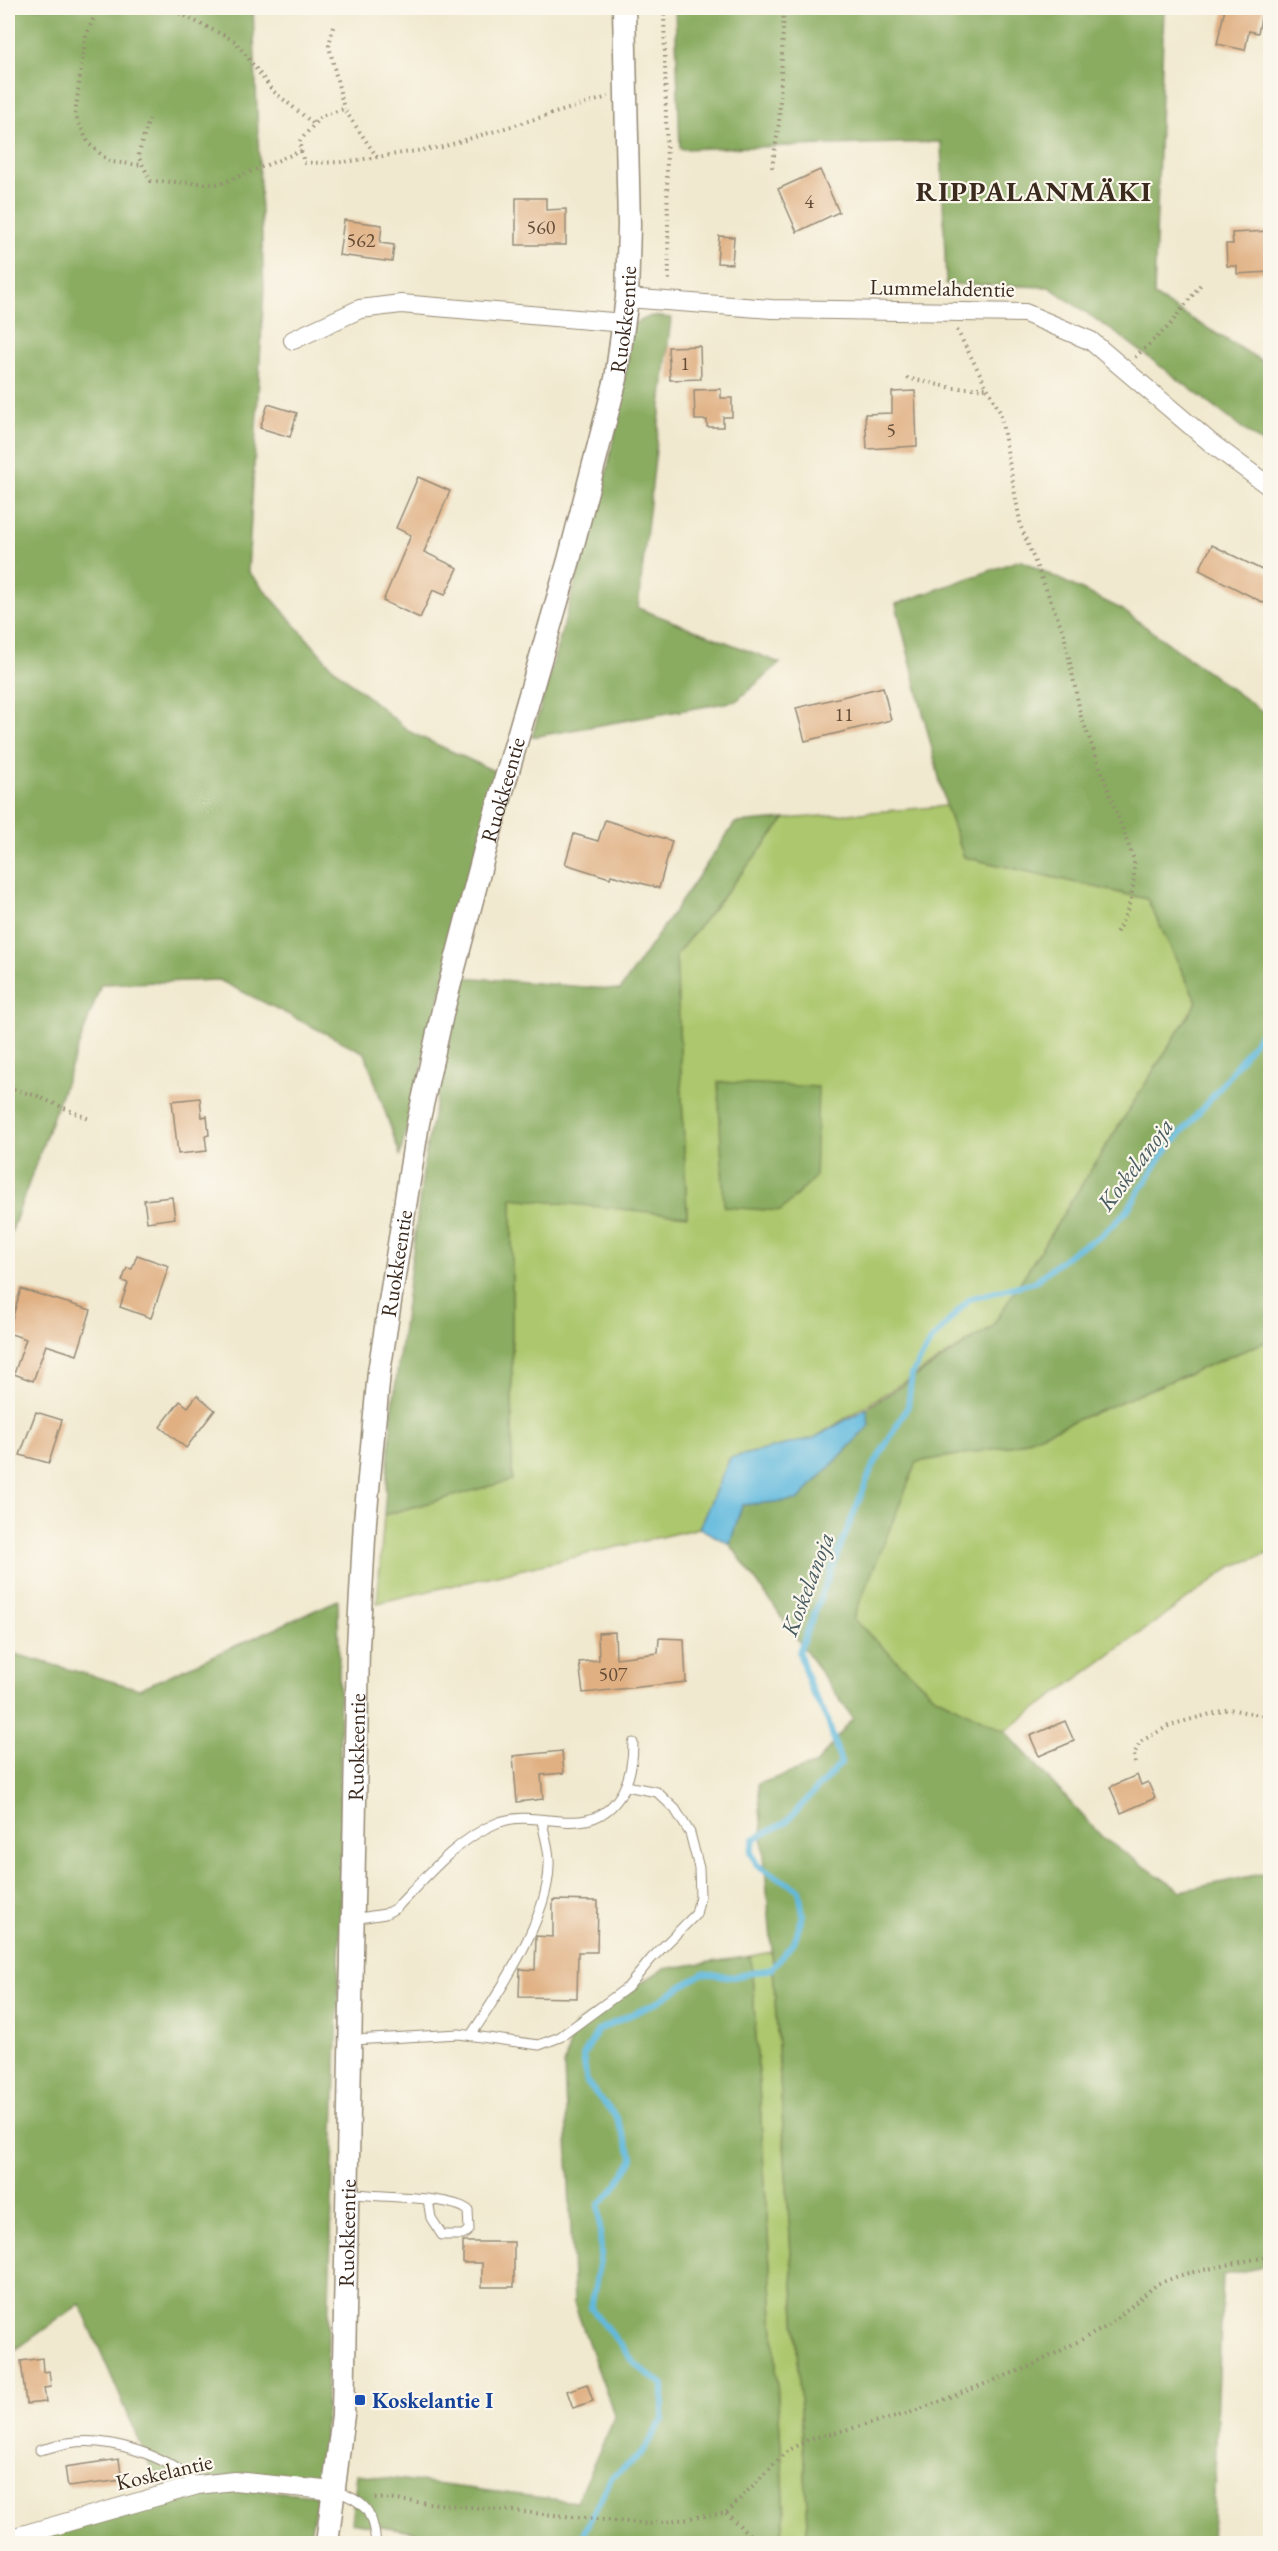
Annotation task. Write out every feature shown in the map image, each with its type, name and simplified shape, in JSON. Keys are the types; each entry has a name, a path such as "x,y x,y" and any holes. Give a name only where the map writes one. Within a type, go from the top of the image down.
{"street":[{"name":"Ruokkeentie","path":"327,2544 344,2494 358,1647 364,1521 379,1372 418,1123 443,1010 485,850 597,456 616,379 627,298 629,225 624,8"},
{"name":"Lummelahdentie","path":"627,298 772,309 1025,313 1091,341 1211,443 1270,487"},
{"path":"292,340 360,309 401,304 624,323"},
{"name":"Koskelantie","path":"8,2539 198,2485 234,2481 344,2494"}],"lane":[{"path":"353,1919 385,1914 396,1908 453,1852 498,1822 516,1819 586,1821 598,1817 613,1805 626,1786 633,1758 633,1743"},
{"path":"352,2040 471,2035 539,2045 560,2037 628,1987 651,1959 696,1914 700,1896 699,1868 690,1833 675,1809 657,1792 626,1786"},
{"path":"471,2035 512,1969 544,1897 549,1868 548,1841 542,1820"},
{"path":"349,2193 428,2200 462,2205 468,2210 469,2230 463,2235 442,2235 431,2218 428,2200"},
{"path":"40,2451 69,2443 97,2442 123,2447 184,2472 198,2485"},
{"path":"344,2494 365,2507 374,2521 376,2544"}],"path":[{"path":"98,8 85,38 75,115 89,144 110,162 143,165"},
{"path":"169,8 235,41 273,91 314,124"},
{"path":"664,8 669,300"},
{"path":"772,168 779,123 784,8"},
{"path":"333,27 329,46 344,109 377,157"},
{"path":"344,109 321,116 299,142 304,164 345,162 442,147 626,92"},
{"path":"149,119 138,156 151,181 220,184 301,151"},
{"path":"1123,368 1169,326 1201,284"},
{"path":"947,310 1000,412 1021,527 1064,634 1081,716 1134,860 1135,881 1131,902 1114,936"},
{"path":"907,378 952,388 987,388"},
{"path":"8,1088 37,1096 89,1119"},
{"path":"1135,1763 1134,1754 1140,1742 1170,1725 1229,1709 1270,1716"},
{"path":"344,2494 649,2524 726,2513 788,2450 810,2439 907,2414 1031,2366 1108,2326 1157,2284 1184,2274 1270,2256"},
{"path":"726,2513 756,2541"}],"green space":[{"path":"8,8 253,8 264,290 248,571 331,666 410,732 496,772 400,1155 365,1053 219,980 101,984 8,1241"},
{"path":"675,8 1164,8 1154,296 1270,366 1270,449 1127,341 1049,287 946,284 941,142 680,149"},
{"path":"651,316 671,318 638,608 780,663 736,701 532,737 608,467 623,386 631,325"},
{"path":"1020,560 1121,609 1270,717 1270,1340 1016,1445 917,1462 853,1619 933,1695 1005,1731 1103,1838 1181,1891 1270,1872 1270,2266 1223,2275 1212,2543 805,2543 808,2522 772,1952 758,1784 816,1764 853,1718 730,1544 742,1505 798,1500 869,1426 867,1408 992,1327 1197,1002 1147,899 964,857 946,806 896,604"},
{"path":"946,806 964,857 1147,899 1197,1002 992,1327 814,1438 730,1458 699,1528 377,1603 384,1515 512,1480 512,1198 687,1215 676,955 785,819"},
{"path":"785,819 676,955 687,1216 512,1198 512,1480 384,1515 392,1412 426,1149 463,977 620,990 735,823"},
{"path":"718,1082 818,1087 815,1177 781,1211 724,1207"},
{"path":"1270,1340 1270,1553 1233,1566 1005,1731 933,1695 853,1619 916,1462 1016,1445"},
{"path":"338,1600 342,1869 324,2469 321,2480 220,2478 159,2486 80,2304 8,2355 8,1652 139,1689"},
{"path":"772,1952 808,2522 805,2543 780,2543 785,2514 751,1956"},
{"path":"751,1956 785,2514 780,2543 482,2543 351,2522 357,2474 576,2502 615,2417 574,2303 564,2066 574,2026 663,1969"},
{"path":"233,2488 318,2495 308,2543 20,2544 174,2496"}],"water":[{"path":"867,1408 869,1426 798,1500 742,1505 730,1544 699,1528 730,1458 814,1438"}],"building":[{"path":"1225,8 1263,8 1258,33 1249,31 1245,50 1217,44"},
{"path":"820,170 839,212 797,232 778,189"},
{"path":"516,198 546,198 546,210 566,209 566,245 516,245"},
{"path":"344,220 382,225 380,243 394,245 392,262 339,255"},
{"path":"1270,231 1270,272 1237,274 1237,266 1227,266 1226,244 1233,244 1232,233"},
{"path":"719,236 734,237 732,264 717,263"},
{"path":"700,346 701,379 670,380 668,347"},
{"path":"721,389 721,398 732,398 732,417 723,417 723,427 707,427 707,420 695,420 694,390"},
{"path":"915,391 917,446 867,449 865,414 892,413 892,392"},
{"path":"268,404 297,413 290,437 260,428"},
{"path":"418,477 450,491 424,552 458,568 445,595 433,590 420,618 383,601 411,535 396,528"},
{"path":"1212,545 1270,574 1270,606 1199,570"},
{"path":"883,687 891,720 805,741 796,708"},
{"path":"605,820 672,841 659,888 611,875 610,878 565,864 574,834 598,841"},
{"path":"200,1098 202,1117 207,1116 209,1135 205,1136 207,1151 178,1154 172,1101"},
{"path":"172,1197 175,1218 147,1222 144,1200"},
{"path":"137,1255 169,1266 151,1318 120,1307 128,1283 122,1281 127,1268 132,1269"},
{"path":"21,1289 91,1310 77,1355 46,1345 33,1381 14,1374 26,1339 8,1333"},
{"path":"197,1395 215,1410 186,1448 160,1427 180,1401 188,1407"},
{"path":"36,1412 62,1420 49,1463 20,1455"},
{"path":"615,1632 616,1658 658,1653 659,1638 684,1639 686,1682 583,1693 579,1662 599,1660 598,1633"},
{"path":"1065,1721 1074,1741 1039,1756 1030,1736"},
{"path":"562,1751 564,1773 541,1775 543,1799 517,1802 513,1756"},
{"path":"1137,1775 1141,1785 1148,1782 1155,1798 1121,1813 1110,1787"},
{"path":"553,1900 598,1901 597,1952 578,1952 577,1998 519,1997 520,1969 535,1970 536,1936 553,1937"},
{"path":"463,2242 514,2242 514,2287 482,2287 482,2263 463,2263"},
{"path":"42,2358 43,2372 49,2371 51,2387 44,2388 46,2402 26,2404 21,2361"},
{"path":"587,2384 593,2401 573,2408 567,2391"},
{"path":"119,2459 122,2480 68,2487 65,2467"}],"waterway":[{"name":"Koskelanoja","path":"578,2544 611,2478 641,2454 663,2419 663,2384 637,2366 591,2308 601,2254 599,2205 613,2190 633,2159 617,2118 587,2083 583,2056 598,2030 654,2004 703,1973 733,1977 771,1969 794,1942 803,1915 799,1890 757,1865 751,1852 754,1839 785,1823 841,1763 828,1721 811,1689 799,1652 871,1470 908,1406 912,1374 931,1341 969,1299 1034,1282 1075,1250 1101,1236 1126,1212 1163,1154 1214,1095 1270,1021"}],"place":[{"name":"Koskelantie I","path":"360,2400"}],"district":[{"name":"RIPPALANMÄKI","path":"1034,191"}]}
